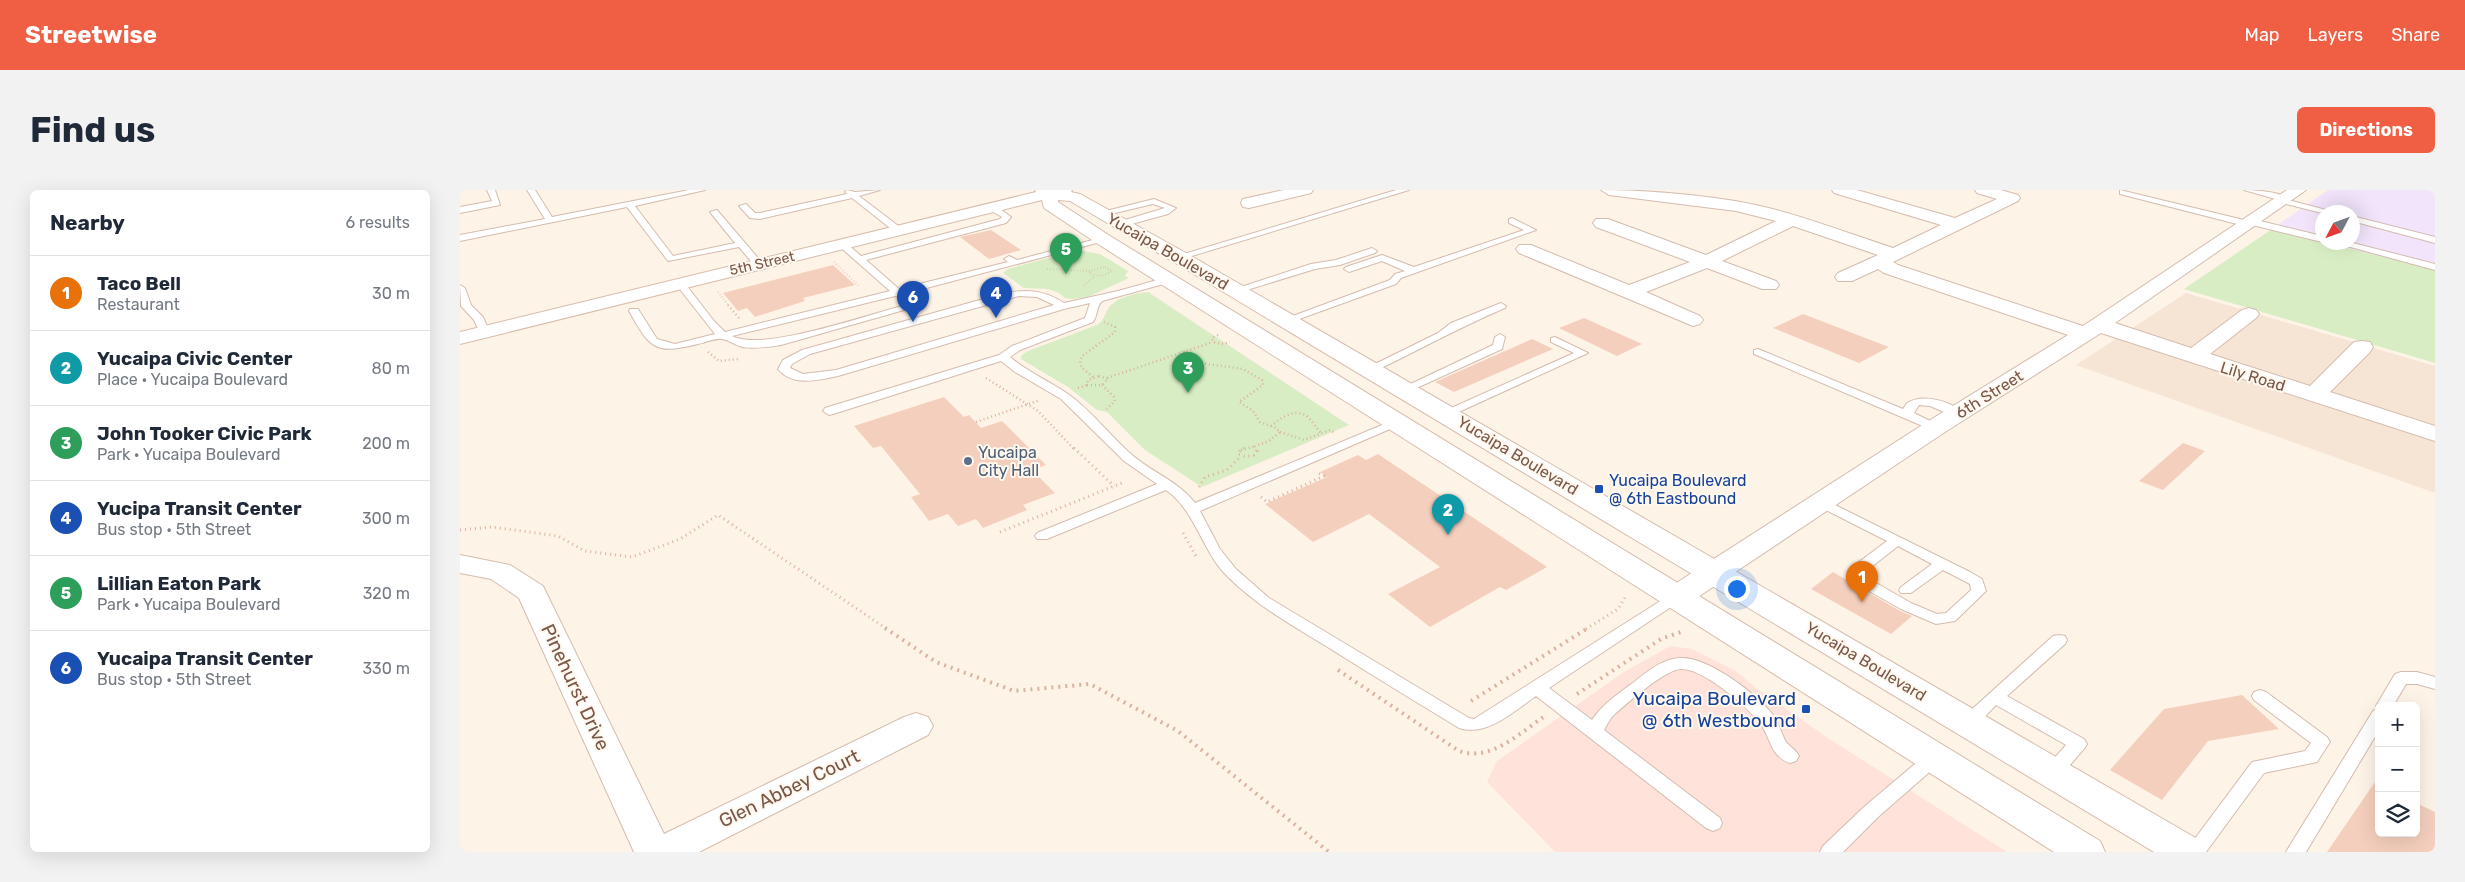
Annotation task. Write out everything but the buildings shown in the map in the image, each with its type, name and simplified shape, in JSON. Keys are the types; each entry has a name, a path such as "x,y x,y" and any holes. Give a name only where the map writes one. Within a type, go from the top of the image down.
{"street":[{"path":"1249,203 1305,190"},
{"name":"Lily Road","path":"1609,190 1736,206 1792,220 1887,257 1891,269 2093,329 2146,342 2435,434"},
{"path":"1840,190 1956,224"},
{"path":"1983,190 2012,198"},
{"path":"1845,277 2030,190"},
{"name":"Yucaipa Boulevard","path":"2086,852 1398,423 1169,270 1121,224 1074,198 1053,191 1050,204 1104,240 1169,270 1237,290 2187,852"},
{"name":"5th Street","path":"460,338 680,282 993,208 1053,191"},
{"name":"6th Street","path":"1678,596 1936,427 2093,329 2288,197"},
{"path":"1629,292 1706,262 1792,220"},
{"path":"1602,223 1769,285"},
{"path":"1524,249 1693,320"},
{"name":"Lily Road","path":"2193,357 2249,314"},
{"path":"2314,395 2362,348"},
{"name":"Pinehurst Drive","path":"460,564 500,571 532,593 653,852"},
{"name":"Glen Abbey Court","path":"663,852 916,726"}],"lane":[{"path":"460,210 497,203 491,190"},
{"path":"531,190 550,220"},
{"path":"460,238 701,190"},
{"path":"743,206 753,216 760,216 850,193 876,190"},
{"path":"1062,306 1042,293 1020,293 926,317 806,352 787,362 784,369 795,376 807,378 830,375 1062,306 1120,294 1169,270 1405,190"},
{"path":"2248,190 2288,197 2315,207"},
{"path":"2122,192 2315,237"},
{"path":"850,193 898,230"},
{"path":"1102,213 1154,200 1172,208 1165,212 1121,224"},
{"path":"2150,208 2162,202"},
{"path":"629,204 671,259 742,244"},
{"path":"860,259 1004,221 1007,218 993,208"},
{"path":"714,212 758,264"},
{"path":"2360,220 2435,240"},
{"path":"1287,320 1393,282 1398,276 1532,230 1512,221"},
{"path":"634,311 654,343 662,347 681,346 1104,240"},
{"path":"842,244 926,317"},
{"path":"2360,248 2435,267"},
{"path":"1237,290 1314,266 1337,264 1372,251"},
{"path":"1006,257 1016,263"},
{"path":"1349,269 1382,258 1414,271"},
{"path":"680,282 716,332 746,345 768,345 913,306"},
{"path":"460,288 466,306 480,319 484,331"},
{"path":"829,411 1004,357 1022,346 1089,320 1093,315 1094,303 1099,298"},
{"path":"1371,369 1442,335 1455,325 1501,306"},
{"path":"1406,390 1498,347 1500,337"},
{"path":"1446,413 1583,353 1555,340"},
{"path":"1758,352 1936,427"},
{"path":"1004,357 1019,370 1065,397 1128,458 1169,484 1182,495 1192,509 1214,550 1231,572 1264,602 1465,724 1474,725 1482,723 1678,596"},
{"path":"1907,415 1911,405 1920,401 1929,402 1958,414"},
{"path":"1192,509 1398,423"},
{"path":"1042,536 1169,484"},
{"path":"1822,502 1977,582 1978,591 1950,617 1936,619 1906,606 1865,583 1860,573 1864,565 1896,541"},
{"path":"1906,590 1942,563"},
{"path":"1968,721 2059,640"},
{"path":"1594,732 1607,711 1664,668 1673,664 1686,664 1701,668 1754,703 1768,719 1780,749 1790,756"},
{"path":"2386,702 2401,678 2417,678 2435,684"},
{"path":"1536,687 1713,823"},
{"path":"2195,852 2258,767 2311,757 2321,742 2260,696"},
{"path":"1995,697 2078,744 2052,771"},
{"path":"2296,852 2375,722"},
{"path":"1830,852 1872,812 1936,758"}],"path":[{"path":"828,256 862,289 853,291"},
{"path":"1040,269 1090,271 1101,267 1112,270 1109,274 1095,276 1083,286 1091,287"},
{"path":"1090,271 1090,274 1095,276"},
{"path":"718,291 744,325"},
{"path":"1102,322 1113,325 1115,332 1085,353 1079,362 1081,369 1092,377 1107,378 1213,342 1223,344 1230,342"},
{"path":"1213,342 1212,338 1218,334"},
{"path":"1184,352 1198,361 1243,369 1262,380 1263,385 1240,402 1253,411 1260,422 1280,432 1304,440 1332,430 1342,437"},
{"path":"1092,377 1087,384 1102,385 1108,381 1107,378"},
{"path":"985,378 1028,404 1044,417 1089,466 1115,486"},
{"path":"1102,385 1114,397 1115,401 1102,412 1108,418"},
{"path":"976,422 1043,399"},
{"path":"1271,426 1283,416 1293,412 1300,413 1309,418 1314,427 1322,433"},
{"path":"1241,456 1238,454 1241,449 1253,448 1269,442 1280,432"},
{"path":"1192,485 1196,489 1201,485 1201,480 1205,477 1227,470 1241,456 1255,455 1257,451 1253,448"},
{"path":"460,530 492,527 558,536 585,551 632,557 680,539 718,515 936,662 1014,691 1090,684 1178,731 1329,852"},
{"path":"1181,526 1200,562"},
{"path":"1471,701 1618,609 1626,596"},
{"path":"1331,665 1459,751 1467,754 1483,755 1491,752 1660,639 1681,632"}],"shaded area":[{"path":"2328,190 2435,190 2435,270 2354,250 2360,250 2360,205 2315,205 2315,240 2272,229"},
{"path":"2186,293 2435,366 2435,493 2076,365"},
{"path":"1670,646 1692,649 1736,671 1756,688 1828,738 2007,852 1555,852 1487,782 1497,761 1624,672"}],"green space":[{"path":"2272,229 2315,240 2315,250 2355,250 2435,270 2435,363 2184,289"},
{"path":"1078,250 1100,254 1128,271 1125,276 1129,278 1088,297 1072,299 1065,298 1059,293 1048,289 1024,288 1003,273 1008,269"},
{"path":"1149,292 1349,425 1202,487 1145,450 1107,412 1097,410 1068,387 1021,359 1022,355 1028,351 1097,325 1103,320 1108,309 1116,301 1132,295"}],"place":[{"name":"Lillian Eaton Park","path":"1066,274"},
{"name":"Yucipa Transit Center","path":"996,318"},
{"name":"Yucaipa Transit Center","path":"913,322"},
{"name":"John Tooker Civic Park","path":"1188,393"},
{"name":"Yucaipa City Hall","path":"968,461"},
{"name":"Yucaipa Boulevard @ 6th Eastbound","path":"1599,489"},
{"name":"Yucaipa Civic Center","path":"1448,535"},
{"name":"Taco Bell","path":"1862,602"},
{"name":"Yucaipa Boulevard @ 6th Westbound","path":"1806,709"}]}
